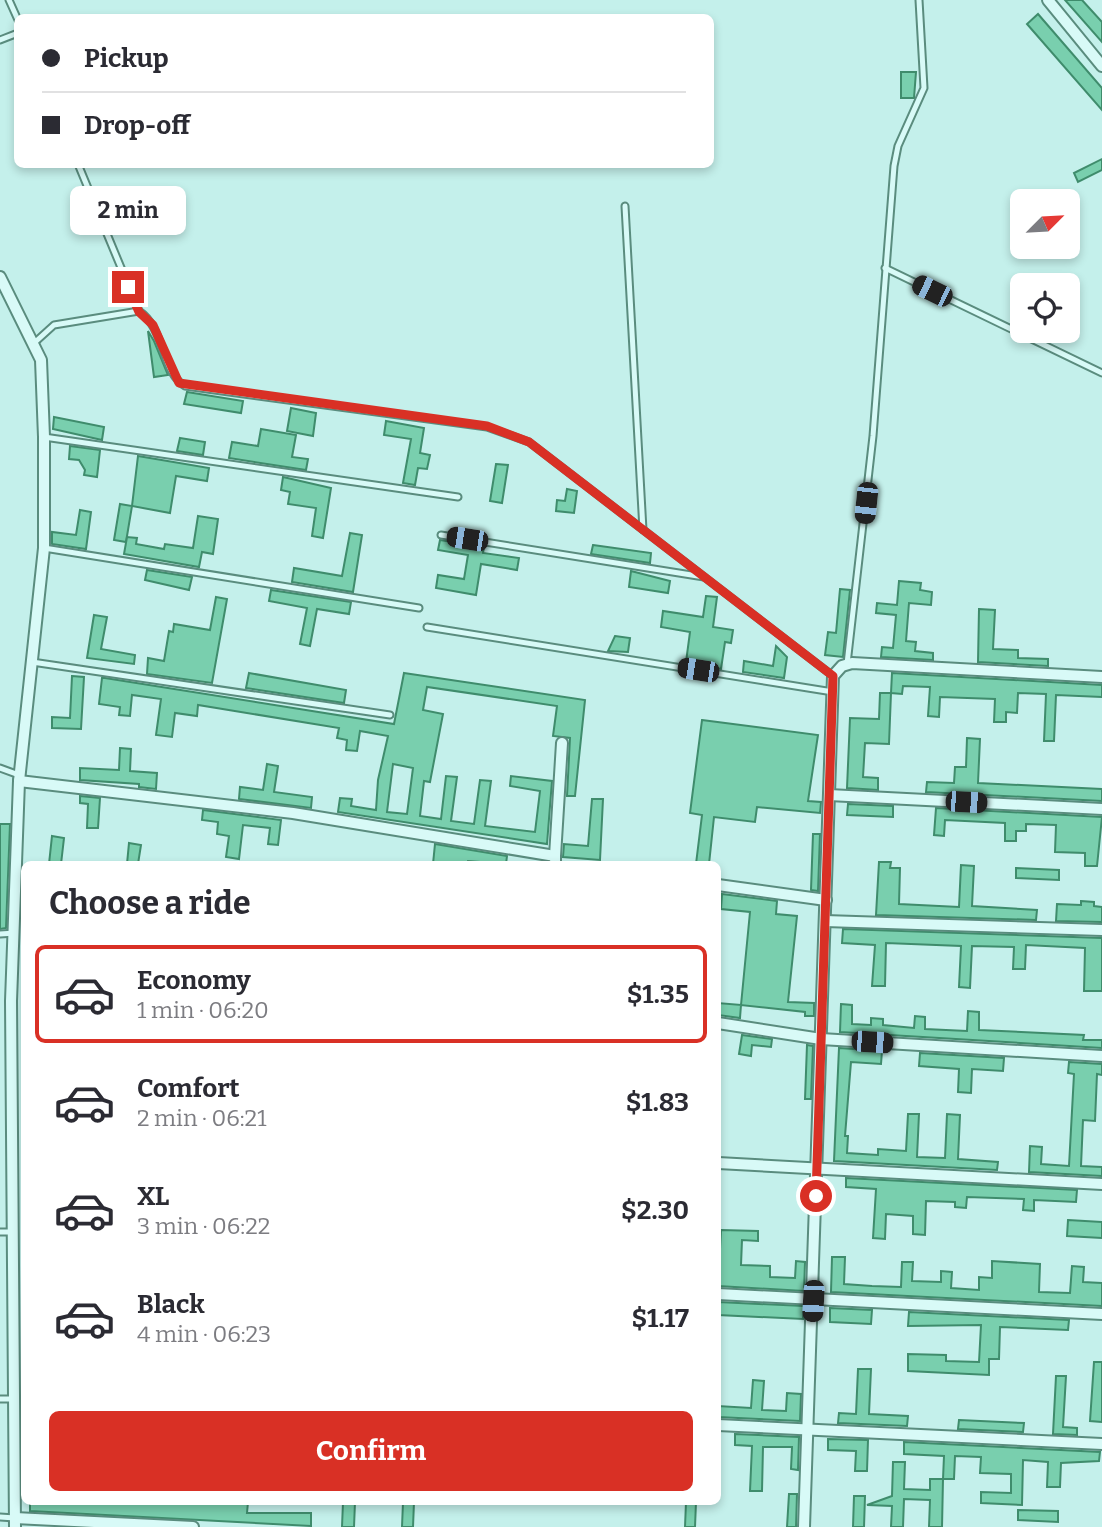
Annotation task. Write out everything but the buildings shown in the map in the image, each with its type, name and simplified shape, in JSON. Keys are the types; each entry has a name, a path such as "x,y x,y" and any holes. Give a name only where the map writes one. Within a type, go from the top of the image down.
{"street":[{"path":"1048,0 1102,66"},
{"path":"0,277 41,360 44,437 44,548 19,778 21,889 15,933 19,954 11,1001 12,1237 17,1392 15,1522 192,1527"},
{"path":"804,1527 833,676 847,664 1102,677"},
{"path":"557,861 562,743"},
{"path":"19,778 293,813 552,861"},
{"path":"830,795 1102,809"},
{"path":"721,885 826,900"},
{"path":"825,921 1102,930"},
{"path":"721,1023 821,1039 1102,1056"},
{"path":"12,1108 21,1109"},
{"path":"721,1163 1102,1184"},
{"path":"12,1237 21,1242"},
{"path":"721,1294 1102,1314"},
{"path":"721,1425 1102,1444"}],"lane":[{"path":"847,664 873,436 885,268 898,146 924,88 919,0"},
{"path":"80,168 139,312 153,325 176,378 185,386 487,426 529,442 833,676"},
{"path":"625,206 643,530"},
{"path":"885,268 1102,373"},
{"path":"33,344 54,325 139,312"},
{"path":"44,437 457,496"},
{"path":"440,535 705,577"},
{"path":"44,548 419,608"},
{"path":"428,627 833,692"},
{"path":"32,662 390,716"},
{"path":"0,768 19,778"},
{"path":"0,934 15,933"},
{"path":"0,1232 12,1237"},
{"path":"0,1398 17,1392"},
{"path":"0,1517 15,1522"}],"route":[{"path":"128,287 139,312 153,325 179,383 185,386 487,426 529,442 833,676 816,1196"}]}
